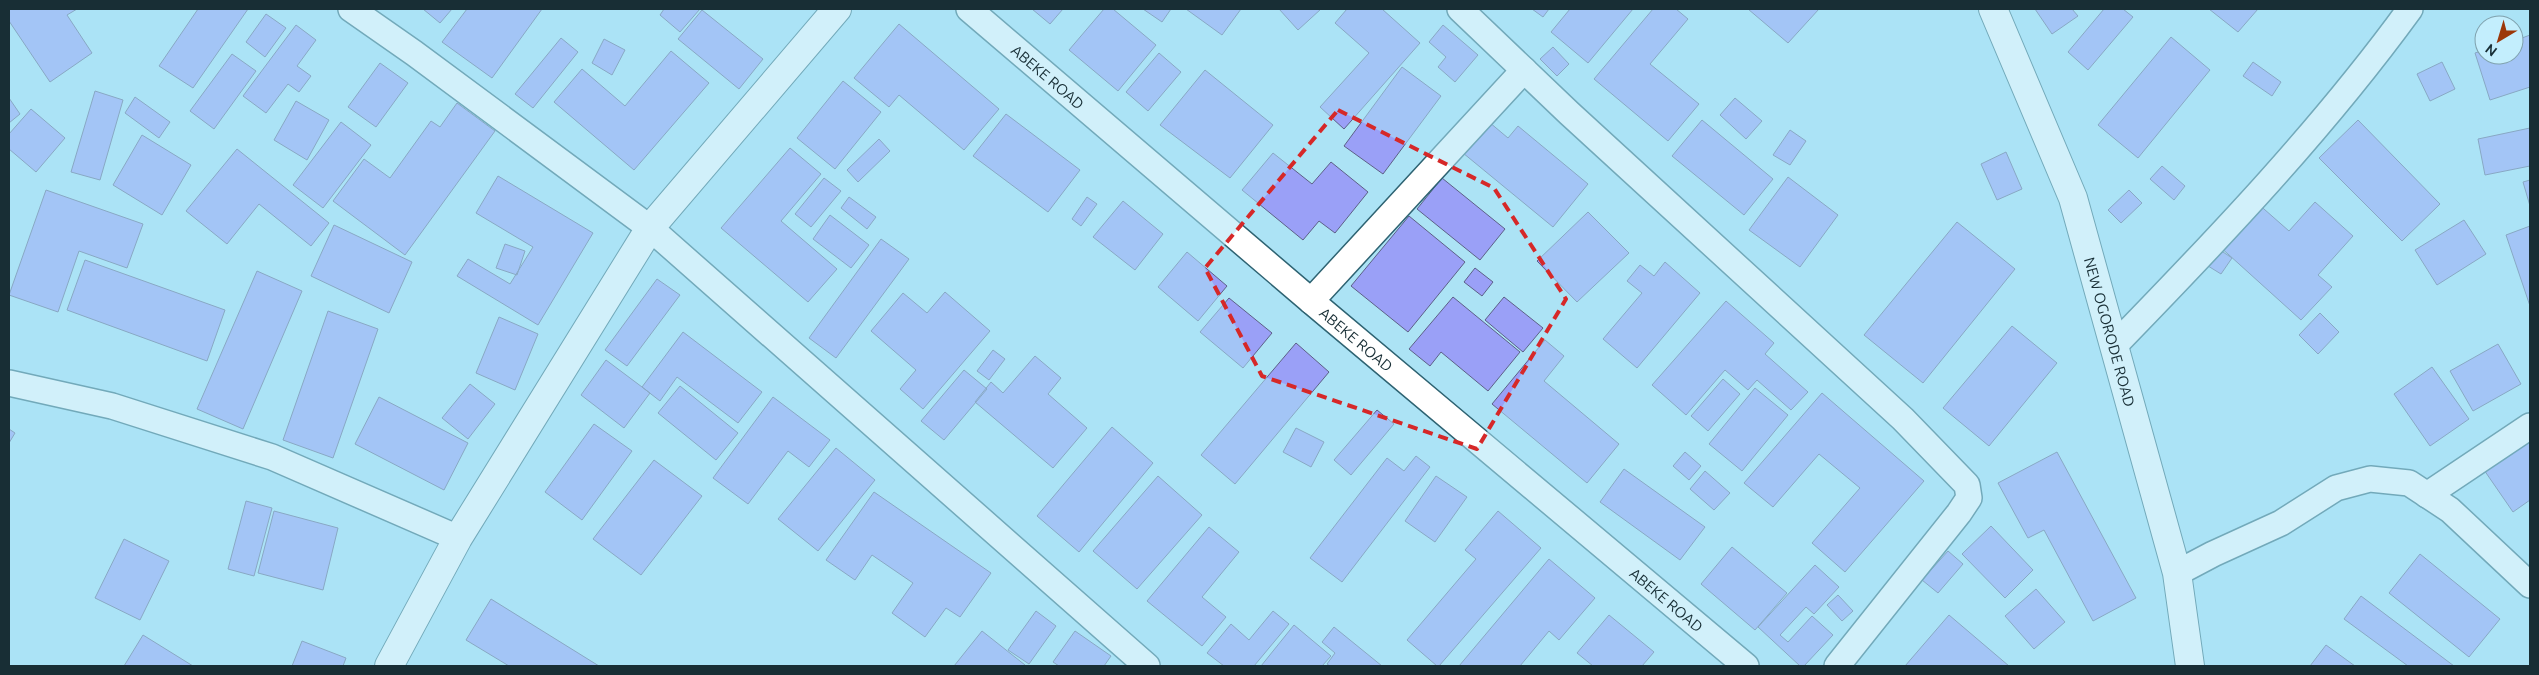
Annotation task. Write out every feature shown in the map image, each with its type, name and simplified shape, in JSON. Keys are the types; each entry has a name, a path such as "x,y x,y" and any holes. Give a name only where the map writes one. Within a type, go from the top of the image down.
{"street":[{"path":"351,9 414,53 650,228 1147,666"},
{"path":"389,666 458,538 650,228 837,9"},
{"name":"ABEKE ROAD","path":"969,9 1311,301 1746,666"},
{"path":"1460,9 1903,419 1967,485 1969,498 1959,513 1837,666"},
{"name":"NEW OGORODE ROAD","path":"1993,9 2073,198 2177,574 2190,666"},
{"path":"2114,346 2228,227 2363,74 2410,9"},
{"path":"1311,301 1524,70"},
{"path":"9,383 112,406 272,457 458,538"},
{"path":"2427,495 2530,426"},
{"path":"2177,574 2213,554 2281,523 2336,488 2370,479 2409,483 2450,510 2530,585"}],"highlighted area":[{"path":"1338,110 1494,188 1566,299 1477,449 1262,376 1205,268"}],"building":[{"path":"9,9 77,9 67,15 92,53 50,82 9,21"},
{"path":"198,9 248,9 193,88 159,66"},
{"path":"423,9 452,9 440,23"},
{"path":"467,9 542,9 492,78 442,42"},
{"path":"664,9 700,9 680,32 660,15"},
{"path":"1032,9 1063,9 1050,24"},
{"path":"1104,9 1113,9 1156,45 1118,91 1069,50"},
{"path":"1143,9 1171,9 1162,22"},
{"path":"1186,9 1241,9 1222,35"},
{"path":"1279,9 1321,9 1298,30"},
{"path":"1347,9 1382,9 1420,43 1344,129 1320,107 1369,53 1335,23"},
{"path":"1532,9 1549,9 1543,17"},
{"path":"1570,9 1633,9 1588,63 1551,32"},
{"path":"1653,9 1676,9 1688,19 1650,64 1699,104 1668,141 1594,79"},
{"path":"1748,9 1819,9 1788,43"},
{"path":"2035,9 2072,9 2078,16 2052,34"},
{"path":"2104,9 2123,9 2133,17 2088,70 2068,52"},
{"path":"2209,9 2258,9 2238,32"},
{"path":"702,10 763,59 739,89 678,39"},
{"path":"266,14 286,28 265,57 246,42"},
{"path":"899,24 999,109 964,150 899,95 889,107 854,78"},
{"path":"296,25 316,40 297,66 311,76 299,92 288,84 266,113 243,96"},
{"path":"1443,25 1478,55 1455,82 1438,67 1446,57 1429,42"},
{"path":"2530,35 2530,87 2490,100 2479,65 2524,65 2524,37"},
{"path":"2171,37 2210,70 2138,158 2098,125"},
{"path":"561,38 578,52 533,108 515,94"},
{"path":"604,39 625,50 612,75 592,63"},
{"path":"1553,47 1569,64 1557,76 1540,59"},
{"path":"671,51 709,83 634,170 554,102 582,69 625,106"},
{"path":"1159,53 1181,72 1148,111 1126,92"},
{"path":"232,54 256,71 214,129 190,111"},
{"path":"2253,62 2281,82 2272,96 2243,76"},
{"path":"2442,62 2455,89 2430,101 2417,74"},
{"path":"380,63 408,83 376,127 348,107"},
{"path":"1402,67 1441,96 1383,174 1344,146"},
{"path":"1205,70 1273,125 1230,178 1160,125"},
{"path":"843,81 881,112 835,169 797,138"},
{"path":"95,91 123,100 100,180 71,172"},
{"path":"135,97 170,122 159,138 125,113"},
{"path":"9,98 20,114 9,123"},
{"path":"1735,98 1762,121 1746,139 1720,115"},
{"path":"296,101 329,120 307,160 274,140"},
{"path":"457,103 495,131 405,255 333,201 364,159 390,178 431,121 440,127"},
{"path":"31,109 65,138 36,172 9,149 9,134"},
{"path":"1006,114 1080,170 1048,212 973,156"},
{"path":"1702,120 1773,179 1744,215 1672,156"},
{"path":"2358,120 2440,204 2402,241 2319,158"},
{"path":"341,122 371,145 323,208 293,185"},
{"path":"1489,122 1508,138 1518,126 1588,184 1553,227 1463,153"},
{"path":"2530,128 2530,166 2485,175 2478,139"},
{"path":"1790,130 1806,141 1790,165 1773,155"},
{"path":"142,135 191,165 162,215 113,185"},
{"path":"879,139 890,151 858,182 847,170"},
{"path":"790,148 821,174 781,221 837,269 808,302 721,228"},
{"path":"237,149 329,223 311,246 259,204 227,244 186,211"},
{"path":"2006,152 2022,189 1997,200 1981,164"},
{"path":"1273,153 1312,184 1331,162 1368,192 1335,233 1319,221 1303,240 1242,190"},
{"path":"2162,166 2185,186 2174,200 2150,179"},
{"path":"498,176 593,233 538,325 457,276 468,259 510,284 533,247 476,213"},
{"path":"1788,177 1838,215 1800,267 1749,230"},
{"path":"824,178 841,191 811,227 795,214"},
{"path":"1442,178 1505,229 1480,260 1417,209"},
{"path":"2530,180 2530,206 2523,182"},
{"path":"46,190 143,224 127,268 79,251 58,312 9,295"},
{"path":"2129,190 2142,203 2121,223 2108,210"},
{"path":"849,197 876,217 867,229 841,208"},
{"path":"1087,197 1097,204 1081,226 1072,219"},
{"path":"1123,201 1163,234 1135,270 1093,237"},
{"path":"2256,202 2289,231 2315,202 2353,236 2318,275 2332,287 2301,320 2218,245"},
{"path":"1588,212 1629,253 1577,302 1537,261"},
{"path":"830,215 869,245 851,268 813,239"},
{"path":"1409,216 1465,262 1408,332 1351,286"},
{"path":"2464,220 2486,254 2437,285 2415,250"},
{"path":"1957,222 2015,269 1923,383 1864,335"},
{"path":"334,225 412,262 389,313 311,276"},
{"path":"2530,226 2530,306 2506,235"},
{"path":"881,239 909,259 836,358 809,338"},
{"path":"505,244 525,251 517,275 496,268"},
{"path":"2211,244 2232,258 2221,274 2200,261"},
{"path":"1187,252 1227,286 1198,321 1158,287"},
{"path":"85,260 225,310 207,361 67,310"},
{"path":"1665,262 1700,293 1637,368 1603,339 1642,293 1627,281 1640,265 1654,276"},
{"path":"1475,268 1493,282 1482,296 1464,282"},
{"path":"257,271 302,291 243,429 197,409"},
{"path":"657,279 680,295 627,366 605,350"},
{"path":"945,292 990,331 923,409 900,389 916,370 871,331 903,293 927,313"},
{"path":"1453,297 1520,352 1488,391 1441,352 1430,366 1409,349"},
{"path":"1504,297 1543,328 1523,352 1485,320"},
{"path":"1229,298 1272,333 1243,368 1200,332"},
{"path":"1726,301 1774,343 1765,354 1808,392 1791,410 1757,380 1748,390 1725,370 1686,415 1652,385"},
{"path":"328,311 378,329 333,458 283,440"},
{"path":"2320,313 2339,332 2318,354 2299,335"},
{"path":"499,317 538,334 515,390 476,373"},
{"path":"2012,326 2057,363 1989,446 1943,408"},
{"path":"683,332 762,392 738,423 677,377 660,401 642,387"},
{"path":"1545,340 1564,356 1544,381 1619,444 1587,483 1492,404"},
{"path":"1296,343 1329,372 1235,484 1201,455"},
{"path":"2498,344 2521,384 2473,411 2450,371"},
{"path":"993,350 1005,359 989,380 977,371"},
{"path":"1035,356 1061,378 1048,394 1087,428 1053,468 975,402 991,382 1003,393"},
{"path":"606,360 650,393 624,428 581,395"},
{"path":"2432,367 2469,419 2430,446 2394,394"},
{"path":"964,370 987,389 944,440 921,421"},
{"path":"1723,379 1740,394 1708,431 1691,416"},
{"path":"470,384 495,404 468,439 442,418"},
{"path":"680,386 738,433 716,460 658,413"},
{"path":"1755,388 1788,415 1742,471 1709,444"},
{"path":"1822,393 1924,481 1845,572 1812,543 1860,488 1819,454 1773,507 1744,483"},
{"path":"379,397 468,443 444,490 355,444"},
{"path":"773,397 830,440 809,467 788,451 748,504 713,478"},
{"path":"1377,410 1394,424 1351,475 1334,460"},
{"path":"594,424 632,451 582,520 545,492"},
{"path":"1112,427 1153,463 1079,552 1037,516"},
{"path":"1296,428 1324,442 1311,467 1283,452"},
{"path":"9,429 15,433 9,443"},
{"path":"2530,434 2530,500 2513,512 2482,467"},
{"path":"836,448 875,480 818,551 778,519"},
{"path":"1685,452 1701,466 1689,480 1673,466"},
{"path":"2057,452 2136,598 2093,621 2044,530 2028,538 1998,483"},
{"path":"1416,456 1430,467 1342,582 1310,558 1387,458 1404,471"},
{"path":"654,460 702,496 641,575 593,539"},
{"path":"1624,469 1705,527 1680,560 1600,502"},
{"path":"1705,471 1730,493 1714,510 1690,489"},
{"path":"1158,476 1202,515 1137,589 1093,551"},
{"path":"1436,476 1467,497 1435,542 1405,521"},
{"path":"874,492 991,573 960,617 946,608 925,637 892,613 913,583 872,555 855,580 826,560"},
{"path":"246,501 272,508 254,576 228,569"},
{"path":"274,511 338,528 323,590 258,573"},
{"path":"1498,511 1541,548 1439,666 1437,666 1407,640 1476,559 1465,550"},
{"path":"1991,526 2033,570 2005,598 1962,554"},
{"path":"1209,527 1239,552 1202,597 1226,617 1202,646 1147,601"},
{"path":"124,539 169,561 140,620 95,598"},
{"path":"1732,547 1787,593 1755,630 1701,584"},
{"path":"1948,551 1963,564 1938,593 1922,580"},
{"path":"2420,554 2500,619 2469,657 2389,593"},
{"path":"1549,559 1595,598 1559,640 1549,631 1520,666 1459,666"},
{"path":"1815,565 1839,587 1814,614 1806,607 1780,635 1788,642 1812,616 1833,635 1804,666 1800,666 1758,627"},
{"path":"2036,589 2065,622 2034,649 2005,616"},
{"path":"1838,595 1853,611 1842,621 1827,605"},
{"path":"2361,596 2454,666 2408,666 2344,619"},
{"path":"491,599 599,666 509,666 466,640"},
{"path":"1036,611 1056,626 1029,664 1008,650"},
{"path":"1273,611 1289,624 1254,666 1224,666 1207,653 1231,624 1249,640"},
{"path":"1609,615 1654,652 1642,666 1593,666 1577,653"},
{"path":"1949,615 2009,666 1905,666"},
{"path":"1294,625 1331,656 1322,666 1261,666"},
{"path":"1334,627 1382,666 1330,666 1327,664 1335,653 1322,642"},
{"path":"982,631 1025,665 954,666"},
{"path":"1075,631 1111,656 1104,666 1059,666 1053,662"},
{"path":"143,635 193,666 124,666"},
{"path":"302,641 346,658 343,666 292,666"},
{"path":"2326,645 2355,666 2310,666"}]}
